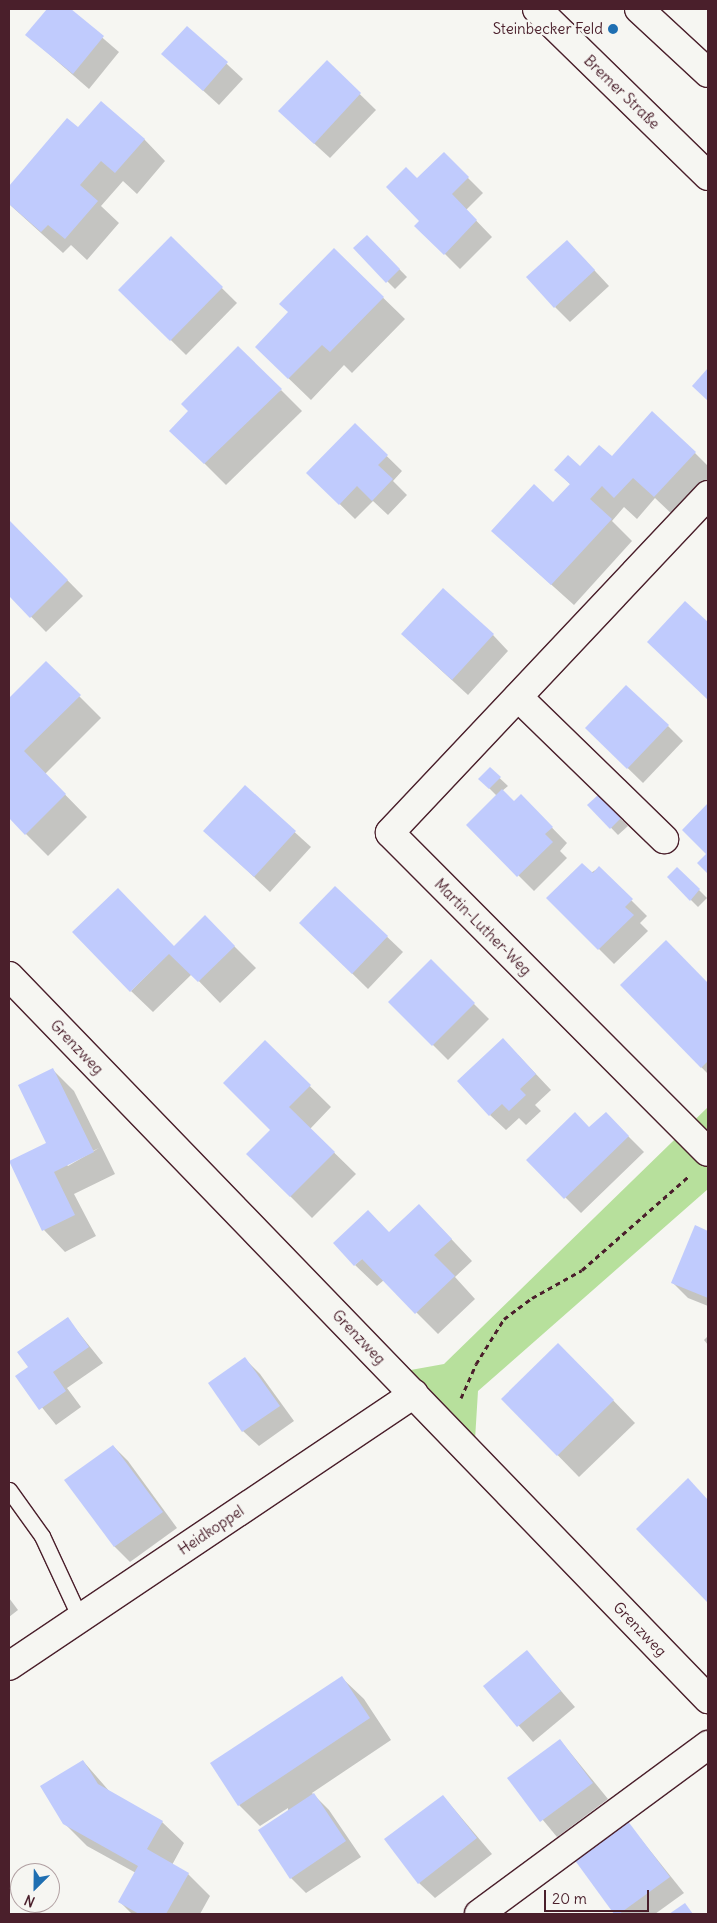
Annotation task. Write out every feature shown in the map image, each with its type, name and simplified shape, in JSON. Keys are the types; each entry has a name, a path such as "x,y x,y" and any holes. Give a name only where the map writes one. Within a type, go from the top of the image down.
{"street":[{"name":"Bremer Straße","path":"537,9 708,176"},
{"path":"640,9 708,73"},
{"name":"Martin-Luther-Weg","path":"708,495 390,833 708,1152"},
{"path":"518,697 664,839"},
{"name":"Grenzweg","path":"9,976 708,1699"},
{"name":"Heidkoppel","path":"9,1666 414,1394"},
{"path":"479,1914 708,1745"}],"lane":[{"path":"9,1490 42,1536 80,1618"}],"path":[{"path":"448,1428 476,1364 504,1319 532,1298 582,1270 692,1174"}],"green space":[{"path":"708,1107 708,1189 478,1391 474,1456 394,1373 444,1364"}],"building":[{"path":"47,9 71,9 104,36 73,74 25,35"},
{"path":"187,26 228,62 203,91 161,54"},
{"path":"327,60 361,93 314,144 278,111"},
{"path":"101,101 145,139 115,173 101,161 80,185 98,201 65,239 48,225 41,232 9,204 9,186 67,118 78,127"},
{"path":"444,152 469,177 452,194 477,220 444,255 414,226 419,221 386,187 406,167 417,178"},
{"path":"367,235 400,269 386,283 353,248"},
{"path":"171,236 223,287 170,341 118,290"},
{"path":"567,240 595,270 554,308 526,277"},
{"path":"334,248 384,297 330,352 322,345 288,379 255,347 288,312 279,304"},
{"path":"238,346 282,389 204,464 169,431 188,411 181,404"},
{"path":"708,368 708,401 692,386"},
{"path":"652,411 696,452 654,497 633,478 614,498 602,486 590,499 612,519 551,585 491,531 534,484 553,502 570,484 554,470 568,455 580,466 599,445 612,456"},
{"path":"355,423 388,455 378,465 393,479 372,501 357,486 339,505 306,473"},
{"path":"9,520 68,580 30,618 9,596"},
{"path":"443,588 494,634 452,680 401,634"},
{"path":"685,601 708,622 708,700 647,642"},
{"path":"46,661 81,695 24,751 66,794 25,835 9,818 9,698"},
{"path":"626,685 669,725 627,769 585,728"},
{"path":"490,767 501,777 489,789 478,779"},
{"path":"245,785 296,831 254,877 203,831"},
{"path":"502,789 514,801 521,794 553,827 545,834 553,842 517,877 466,825"},
{"path":"598,795 621,818 610,829 587,805"},
{"path":"708,803 708,874 697,863 706,854 682,830"},
{"path":"582,863 593,873 599,866 633,899 625,907 634,915 598,950 546,898"},
{"path":"677,867 700,889 690,901 667,877"},
{"path":"335,886 388,936 352,974 299,923"},
{"path":"118,888 174,946 205,915 235,946 198,982 169,954 130,992 72,932"},
{"path":"666,940 708,983 708,1061 701,1068 620,985"},
{"path":"431,959 475,1003 432,1046 388,1002"},
{"path":"503,1038 536,1074 520,1089 526,1095 509,1111 502,1104 489,1116 457,1081"},
{"path":"265,1040 311,1085 289,1107 335,1152 290,1197 246,1154 270,1130 223,1083"},
{"path":"53,1068 94,1152 54,1172 75,1215 42,1231 9,1161 46,1143 18,1085"},
{"path":"575,1112 589,1127 606,1112 629,1136 564,1199 526,1160"},
{"path":"419,1204 452,1239 434,1255 455,1276 415,1314 362,1259 354,1266 333,1243 368,1210 389,1232"},
{"path":"695,1225 708,1231 708,1298 671,1283"},
{"path":"68,1317 89,1347 53,1372 66,1391 39,1410 15,1376 28,1367 17,1352"},
{"path":"558,1343 614,1400 557,1456 501,1399"},
{"path":"245,1357 280,1406 242,1432 208,1383"},
{"path":"113,1445 163,1512 114,1547 64,1480"},
{"path":"688,1478 708,1500 708,1603 636,1529"},
{"path":"527,1650 561,1691 517,1727 483,1686"},
{"path":"342,1676 370,1718 238,1806 210,1763"},
{"path":"560,1739 593,1783 540,1822 507,1778"},
{"path":"83,1760 98,1784 163,1821 147,1849 189,1873 166,1914 139,1914 118,1902 138,1866 63,1824 40,1786"},
{"path":"314,1793 346,1841 290,1879 258,1830"},
{"path":"443,1795 477,1838 418,1884 384,1839"},
{"path":"624,1816 670,1877 619,1914 614,1914 571,1855"},
{"path":"685,1903 693,1914 669,1914"}],"place":[{"name":"Steinbecker Feld","path":"613,29"}]}
